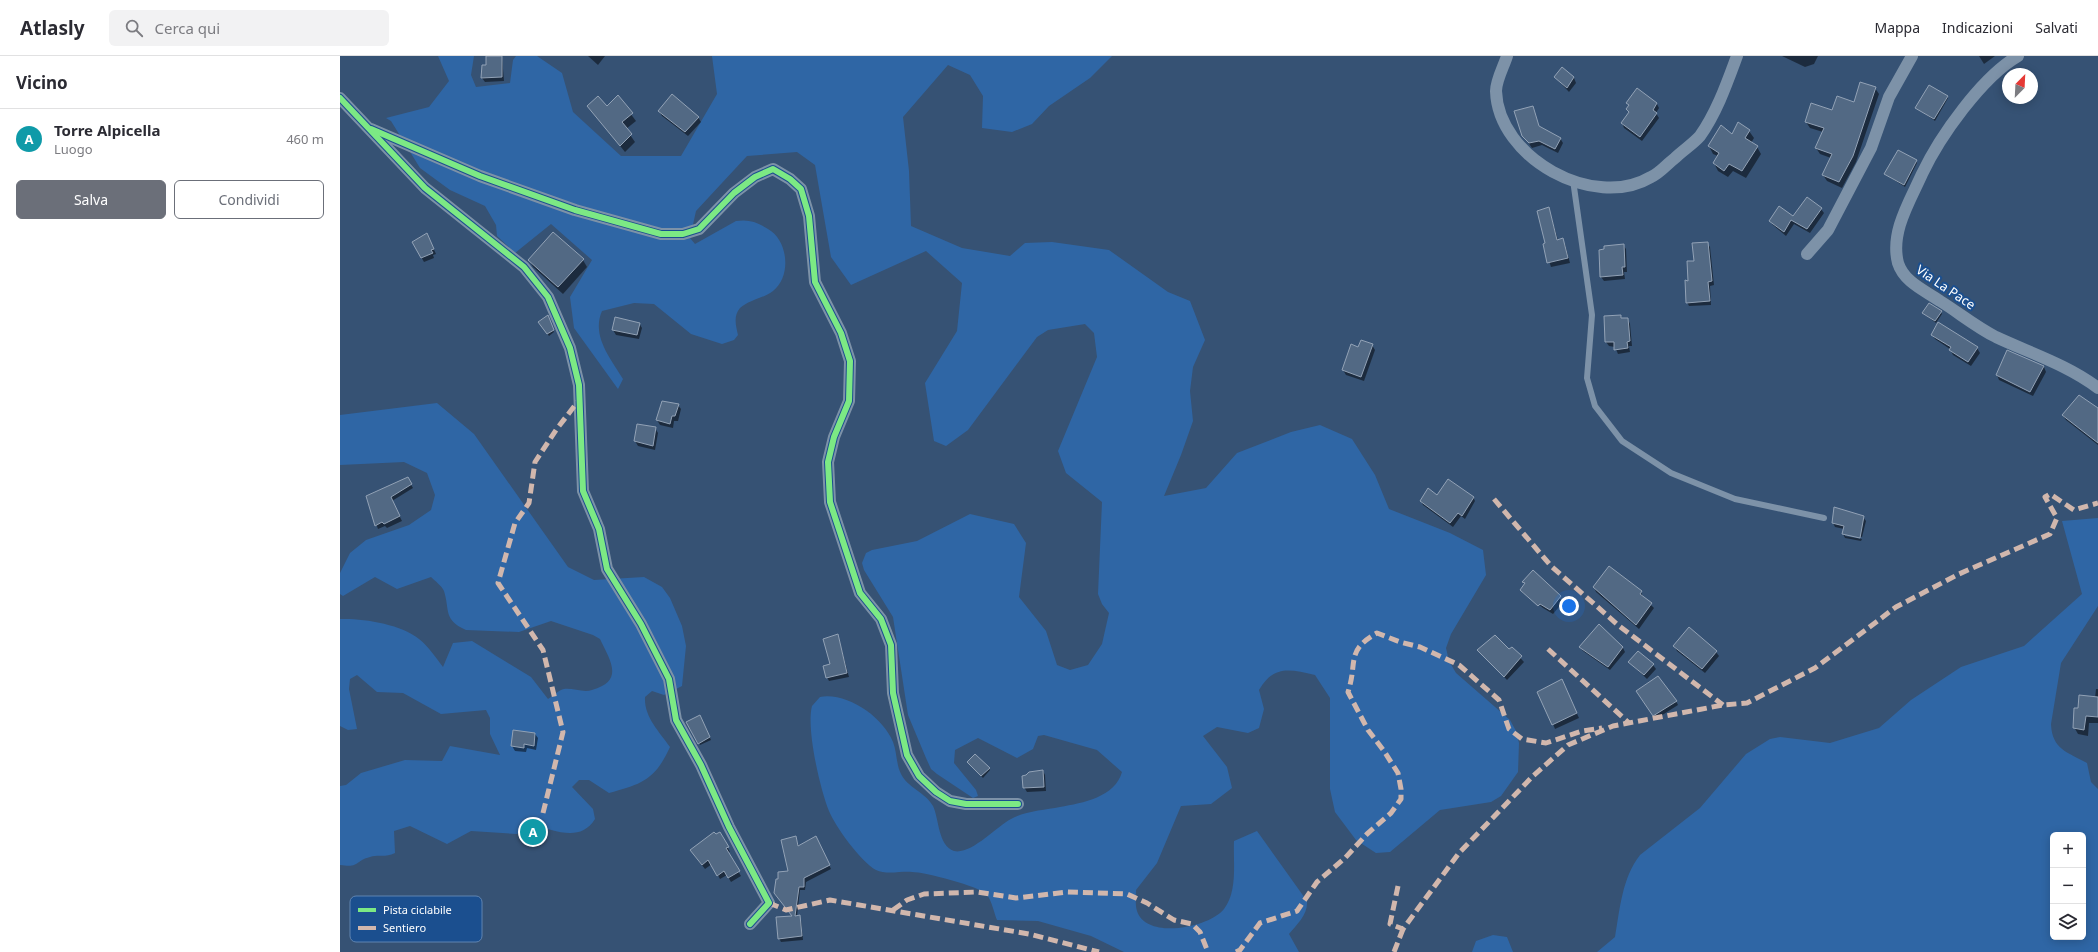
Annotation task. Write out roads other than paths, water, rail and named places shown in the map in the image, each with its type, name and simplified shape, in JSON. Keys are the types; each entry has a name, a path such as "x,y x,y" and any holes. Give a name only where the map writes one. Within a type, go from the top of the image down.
{"street":[{"path":"1507,56 1496,90 1504,125 1521,149 1548,171 1593,186 1625,188 1651,178 1699,136 1720,100 1737,56"},
{"path":"1807,254 1828,230 1871,148 1889,97 1912,56"},
{"name":"Via La Pace","path":"2018,56 2006,63 1986,81 1930,157 1900,222 1896,241 1898,263 1906,279 1994,336 2083,377 2098,388"},
{"path":"340,98 371,129 425,188 524,267 548,297 570,348 579,385 583,491 599,529 607,570 641,624 669,679 676,720 701,765 729,827 769,903 750,924"},
{"path":"371,129 480,176 575,210 661,234 683,234 699,229 734,193 755,176 773,169 790,179 801,189 809,216 815,282 841,333 850,361 849,401 834,437 828,462 830,502 860,593 881,619 891,646 893,693 907,755 919,776 936,792 950,801 966,804 1018,804"}],"lane":[{"path":"1573,180 1592,315 1587,378 1595,406 1622,440 1671,473 1735,499 1824,518"}],"place":[{"name":"Torre Alpicella","path":"533,832"}]}
